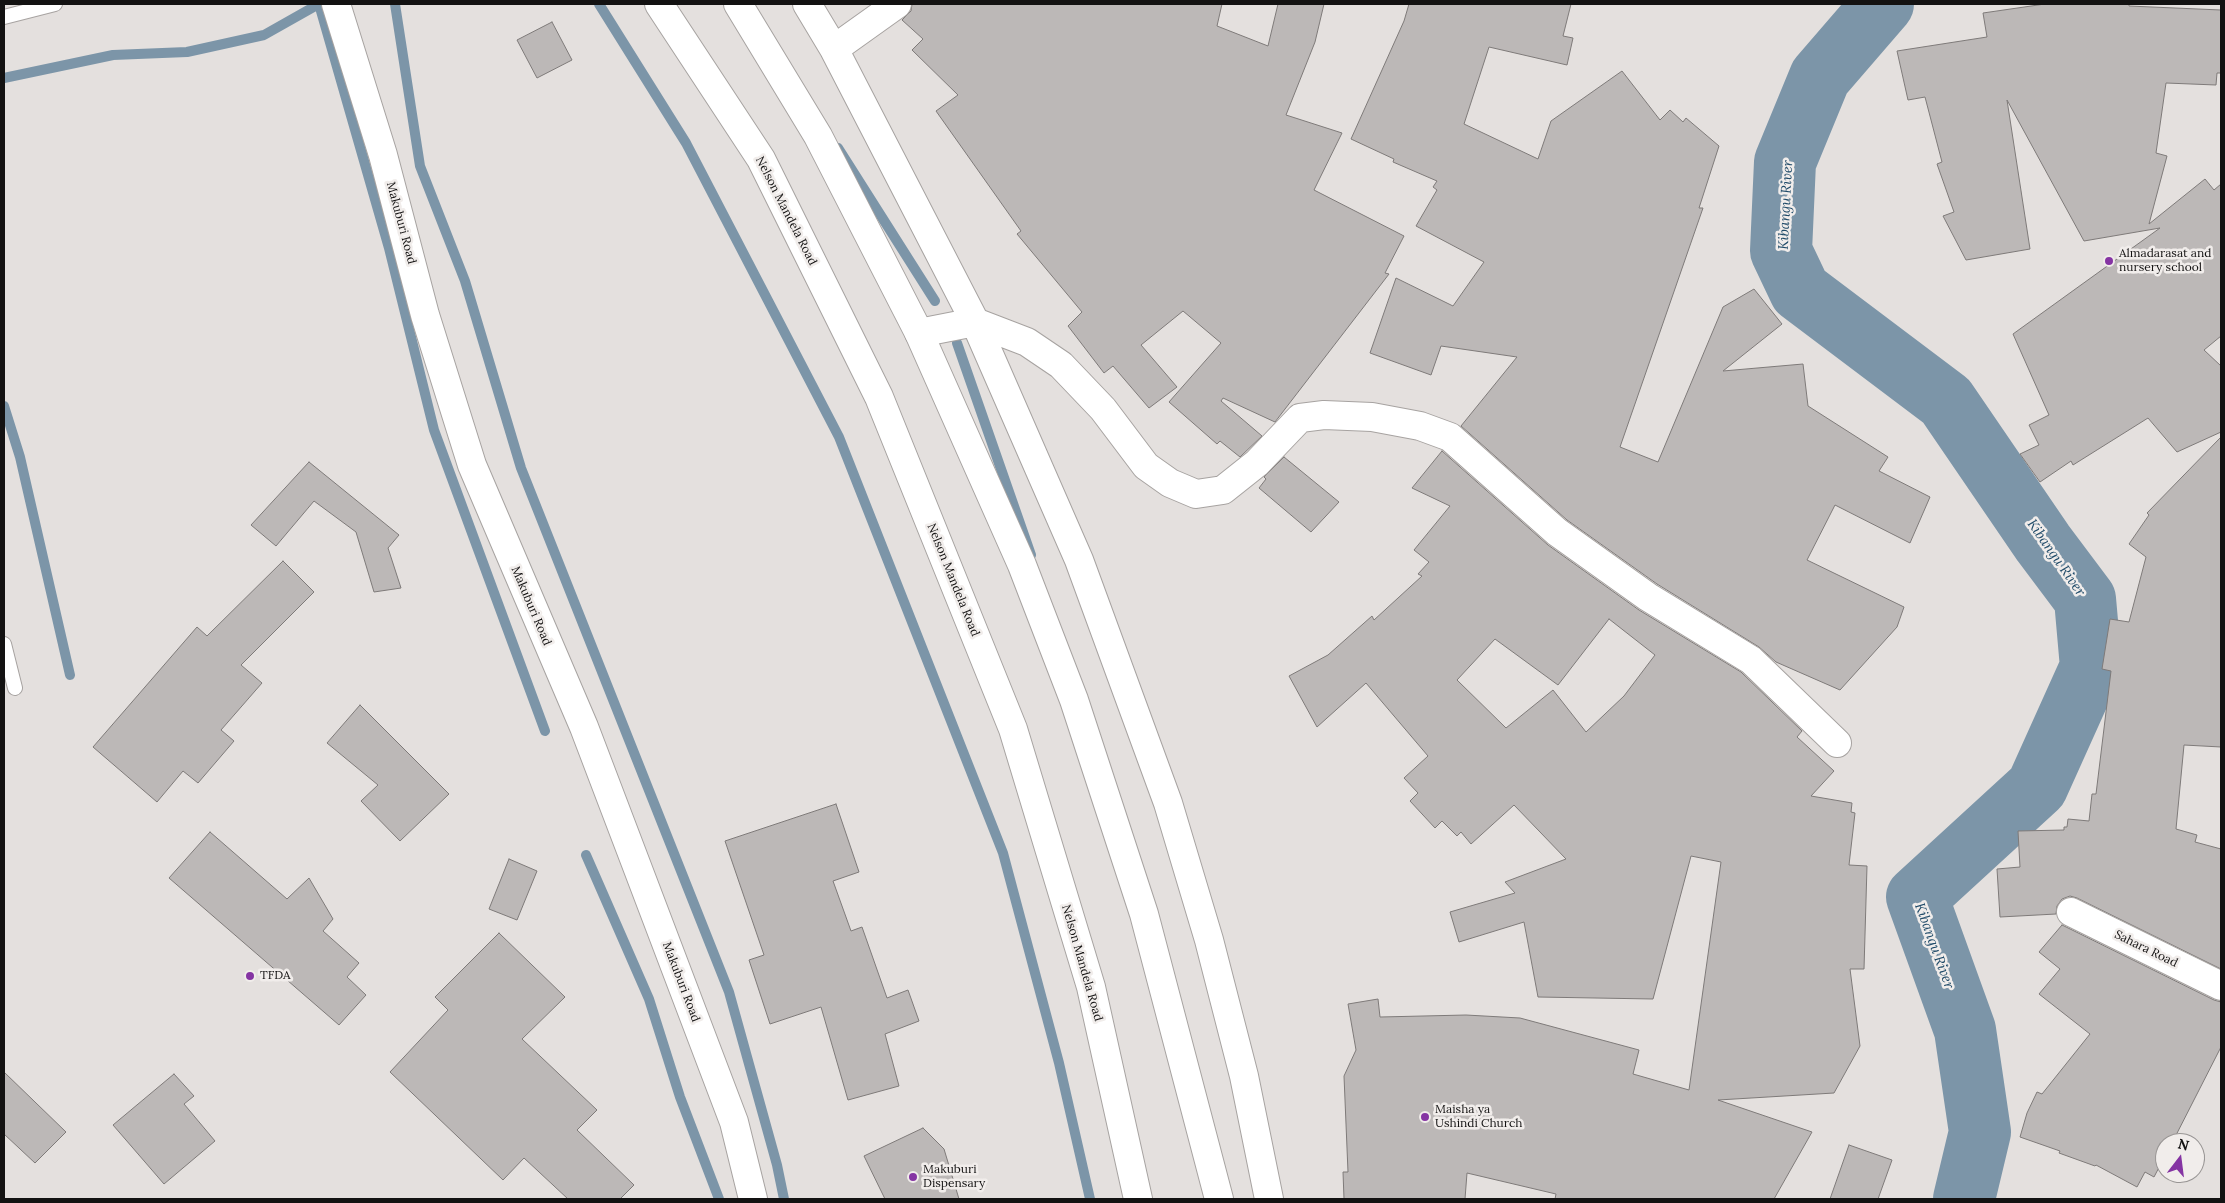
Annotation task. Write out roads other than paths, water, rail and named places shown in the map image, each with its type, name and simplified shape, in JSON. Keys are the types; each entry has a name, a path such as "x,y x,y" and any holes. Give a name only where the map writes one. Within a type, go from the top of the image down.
{"street":[{"name":"Makuburi Road","path":"336,4 383,155 425,315 472,465 584,727 734,1122 753,1199"},
{"name":"Nelson Mandela Road","path":"659,4 761,159 879,397 1009,719 1091,987 1138,1199"},
{"path":"738,4 818,136 919,333 1022,565 1074,700 1144,914 1219,1199"},
{"path":"807,4 834,48 974,322 1079,560 1168,803 1209,940 1244,1076 1269,1199"},
{"path":"834,48 897,4"},
{"path":"919,333 974,322 1027,342 1061,364 1103,409 1146,466 1170,483 1196,494 1224,490 1257,463 1300,418 1324,415 1372,417 1420,426 1450,437 1557,532 1648,597 1751,660 1837,743"},
{"name":"Sahara Road","path":"2070,912 2221,986"}],"lane":[{"path":"4,17 55,4"},
{"path":"4,644 15,688"}],"waterway":[{"path":"319,4 389,248 434,430 545,731"},
{"path":"4,78 113,55 187,52 264,35 319,4"},
{"path":"395,4 420,166 465,281 521,468 729,992 777,1165 784,1199"},
{"path":"599,4 686,143 839,437 1003,853 1059,1063 1090,1199"},
{"name":"Kibangu River","path":"1883,4 1820,77 1785,162 1781,251 1800,291 1946,401 2043,543 2085,599 2091,667 2037,787 1917,897 1965,1030 1980,1132 1964,1199"},
{"path":"838,148 935,301"},
{"path":"957,343 1031,555"},
{"path":"4,406 20,457 70,675"},
{"path":"586,855 649,999 680,1097 719,1199"}],"place":[{"name":"Almadarasat and nursery school","path":"2109,261"},
{"name":"TFDA","path":"250,976"},
{"name":"Maisha ya Ushindi Church","path":"1425,1117"},
{"name":"Makuburi Dispensary","path":"913,1177"}]}
